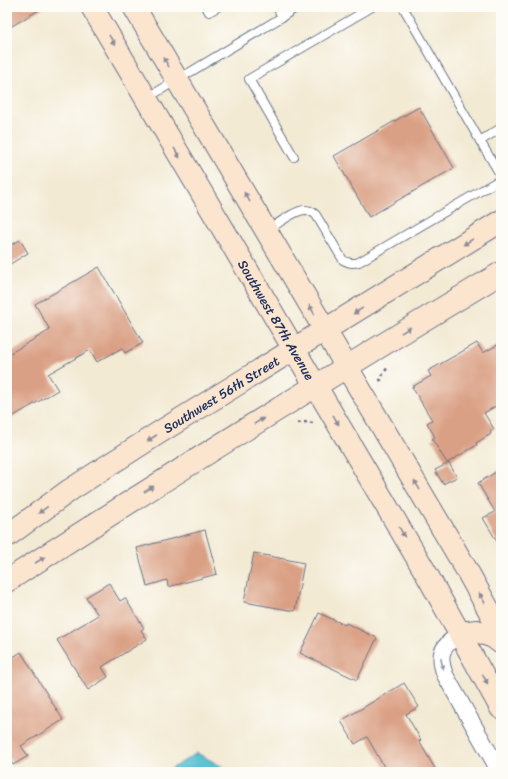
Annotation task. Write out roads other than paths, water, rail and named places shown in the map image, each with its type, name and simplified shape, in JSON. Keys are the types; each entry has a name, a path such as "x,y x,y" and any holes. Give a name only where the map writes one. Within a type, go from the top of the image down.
{"main road":[{"name":"Southwest 87th Avenue","path":"92,7 426,572 501,708"},
{"path":"134,7 461,560 501,632"},
{"name":"Southwest 56th Street","path":"7,536 70,490 160,432 501,221"},
{"path":"7,581 151,488 501,273"},
{"path":"460,633 477,631 494,637 501,643"}],"street":[{"path":"460,633 449,641 444,649 440,656 441,664 445,675 500,772"}],"lane":[{"path":"206,7 209,12 218,7"},
{"path":"276,7 282,17"},
{"path":"146,98 297,7"},
{"path":"294,157 249,79 372,7"},
{"path":"403,7 501,176"},
{"path":"480,141 501,128"},
{"path":"267,231 298,212 306,210 310,211 316,215 343,260 354,263 359,262 501,179"}],"water":[{"path":"197,753 232,772 166,772"}]}
